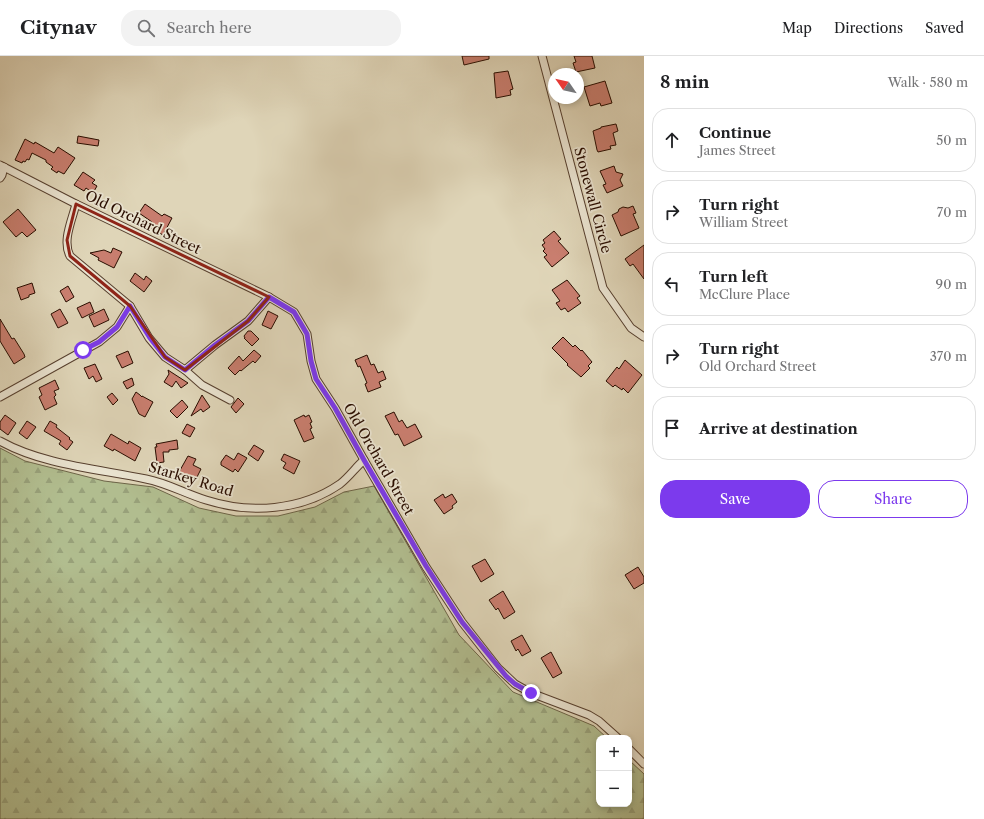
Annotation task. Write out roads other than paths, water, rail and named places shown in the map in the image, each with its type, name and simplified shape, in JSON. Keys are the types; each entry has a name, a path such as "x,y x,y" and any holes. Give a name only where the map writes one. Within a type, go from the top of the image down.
{"street":[{"name":"Stonewall Circle","path":"542,56 604,288 631,328 644,337"},
{"path":"0,178 2,175 2,166"},
{"name":"Old Orchard Street","path":"2,166 76,204 269,297 294,312 307,334 311,361 316,379 335,408 426,566 462,622 498,668 515,684 531,693 588,715 599,721 615,735"},
{"path":"76,204 67,240 67,250 70,256 130,306 150,338 165,357 185,370 202,385 230,400"},
{"path":"185,370 215,345 248,321 269,297"},
{"path":"0,397 99,342 117,327 130,306"},
{"name":"Starkey Road","path":"0,441 9,446 52,461 156,480 205,500 226,506 256,509 292,505 318,496 341,483 364,460"},
{"path":"632,752 644,764"}]}
